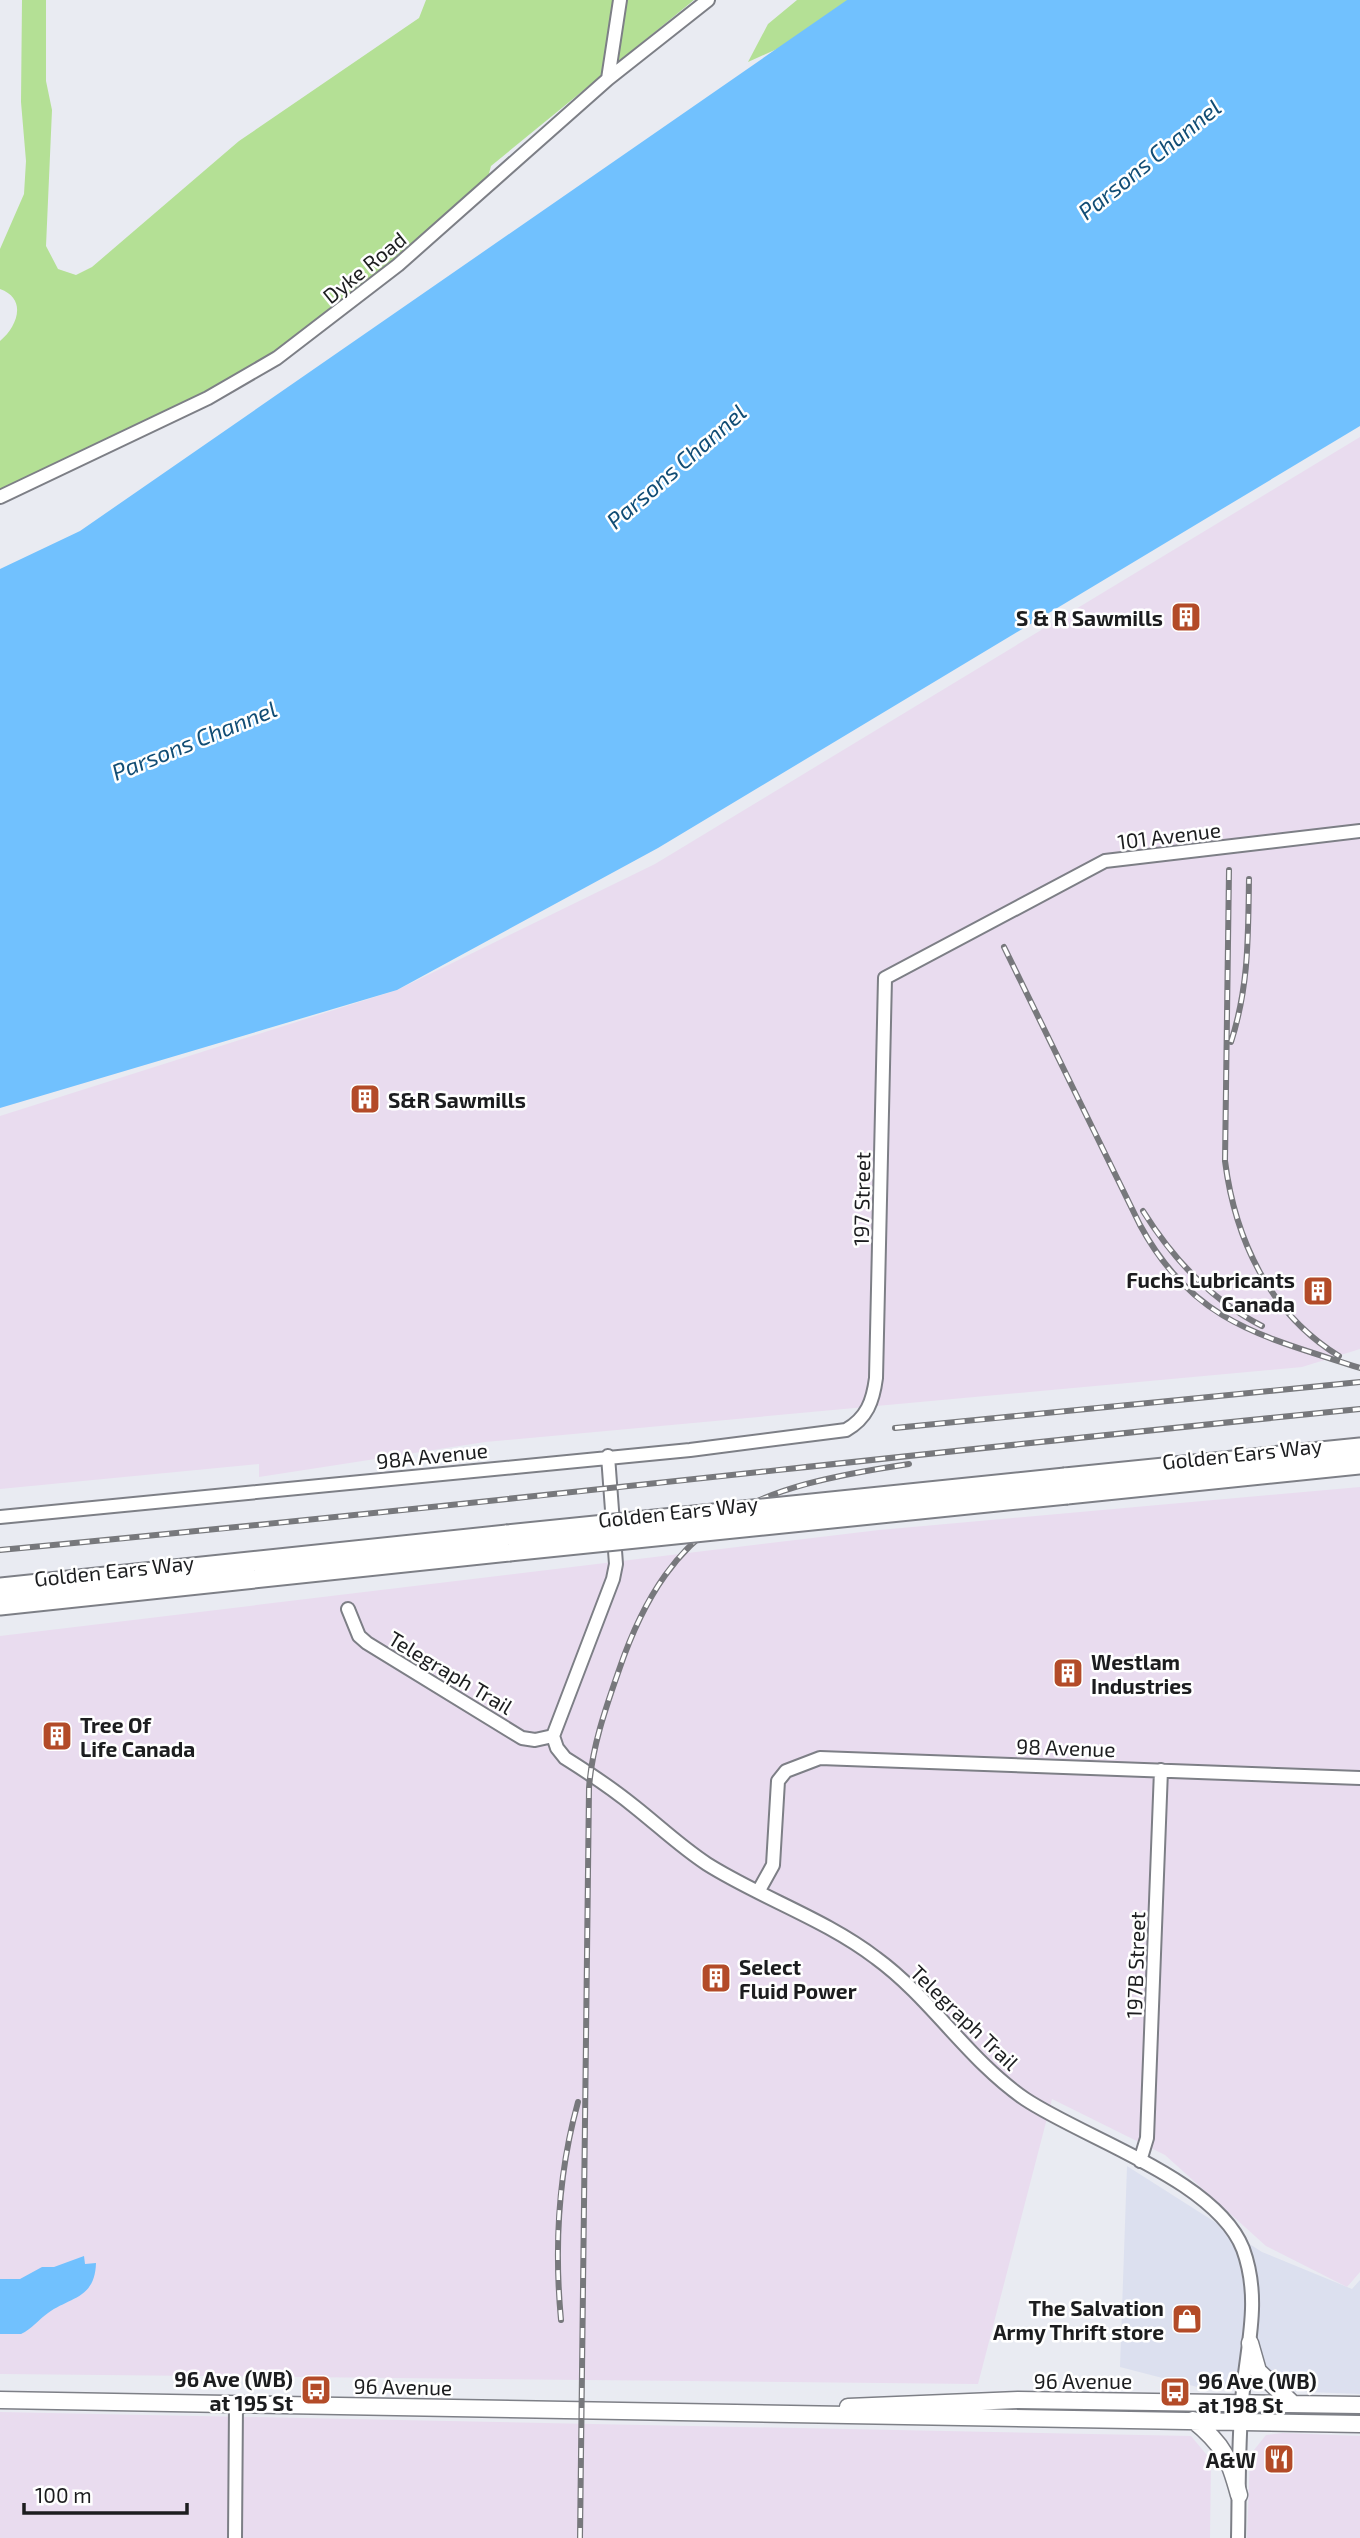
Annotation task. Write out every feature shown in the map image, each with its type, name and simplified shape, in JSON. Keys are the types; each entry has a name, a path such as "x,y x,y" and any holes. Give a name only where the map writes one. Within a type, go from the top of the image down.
{"highway":[{"name":"Golden Ears Way","path":"0,1588 508,1543 1066,1486 1360,1448"},
{"name":"Golden Ears Way","path":"1066,1486 1360,1464"},
{"name":"Golden Ears Way","path":"0,1605 508,1543"}],"main road":[{"path":"1250,2343 1258,2371 1292,2403"},
{"name":"96 Avenue","path":"0,2400 806,2412 957,2419 1360,2424"},
{"name":"96 Avenue","path":"806,2412 945,2401 1360,2405"},
{"path":"1194,2420 1215,2438 1228,2456 1239,2495"}],"street":[{"path":"608,79 620,0"},
{"name":"Dyke Road","path":"0,498 196,404 277,358 398,265 608,79 708,0"},
{"name":"101 Avenue","path":"885,978 1105,861 1360,831"},
{"name":"197 Street","path":"863,1418 871,1404 876,1378 885,978"},
{"name":"98A Avenue","path":"0,1517 835,1434 863,1418"},
{"path":"553,1736 614,1580 614,1518 608,1457"},
{"name":"Telegraph Trail","path":"348,1609 359,1636 367,1643 522,1738 535,1740 553,1736 557,1748 565,1758 634,1805 706,1863 850,1939 879,1959 980,2063 1028,2101 1140,2161 1208,2204 1235,2234 1251,2273 1253,2314 1241,2402 1238,2538"},
{"name":"98 Avenue","path":"758,1892 773,1865 778,1781 786,1771 820,1758 1360,1778"},
{"name":"197B Street","path":"1140,2161 1147,2138 1161,1770"},
{"path":"235,2538 236,2404"}],"shaded area":[{"path":"1360,437 1360,1349 1302,1367 485,1442 259,1477 259,1464 0,1489 0,1116 397,990 655,864"},
{"path":"1360,1487 1360,2272 1347,2287 1266,2246 1165,2155 1052,2099 978,2384 0,2374 0,1636 879,1530"},
{"path":"1127,2166 1262,2252 1352,2289 1360,2280 1360,2394 1201,2388 1120,2367"},
{"path":"0,2412 1191,2436 1211,2460 1210,2538 0,2538"},
{"path":"1283,2433 1360,2436 1360,2538 1247,2538 1250,2455 1266,2435"}],"green space":[{"path":"22,0 46,0 46,81 52,110 46,246 58,269 76,275 92,267 239,141 419,18 426,0 694,0 491,166 488,177 446,214 360,288 299,335 236,377 179,409 0,491 0,341 15,321 17,306 9,294 0,289 0,249 24,194 26,161 21,102"},
{"path":"797,0 853,0 810,34 748,62 768,24"}],"water":[{"name":"Parsons Channel","path":"847,0 1360,0 1360,426 658,848 397,990 0,1108 0,569 80,531"},
{"path":"84,2256 85,2264 96,2263 95,2275 80,2296 48,2313 21,2334 0,2334 0,2279 20,2279 42,2267 54,2267"}],"railway":[{"path":"1229,870 1225,1161 1230,1190 1247,1246 1275,1296 1314,1338 1339,1356"},
{"path":"1231,1042 1244,981 1249,879"},
{"path":"1004,947 1140,1225 1161,1258 1183,1284 1207,1305 1233,1321 1261,1335 1360,1368"},
{"path":"1143,1211 1167,1246 1195,1277 1226,1304 1262,1326"},
{"path":"895,1428 1360,1382"},
{"path":"0,1550 340,1517 1360,1409"},
{"path":"580,2538 589,1788 604,1714 640,1617 665,1575 694,1542 726,1517 764,1498 807,1484 909,1464"},
{"path":"561,2320 559,2210 566,2156 578,2102"}],"place":[{"name":"S & R Sawmills","path":"1186,617"},
{"name":"S&R Sawmills","path":"365,1099"},
{"name":"Fuchs Lubricants Canada","path":"1318,1291"},
{"name":"Westlam Industries","path":"1068,1673"},
{"name":"Tree Of Life Canada","path":"57,1736"},
{"name":"Select Fluid Power","path":"716,1978"},
{"name":"The Salvation Army Thrift store","path":"1187,2319"},
{"name":"96 Ave (WB) at 195 St","path":"316,2390"},
{"name":"96 Ave (WB) at 198 St","path":"1175,2392"},
{"name":"A&W","path":"1279,2459"}]}
